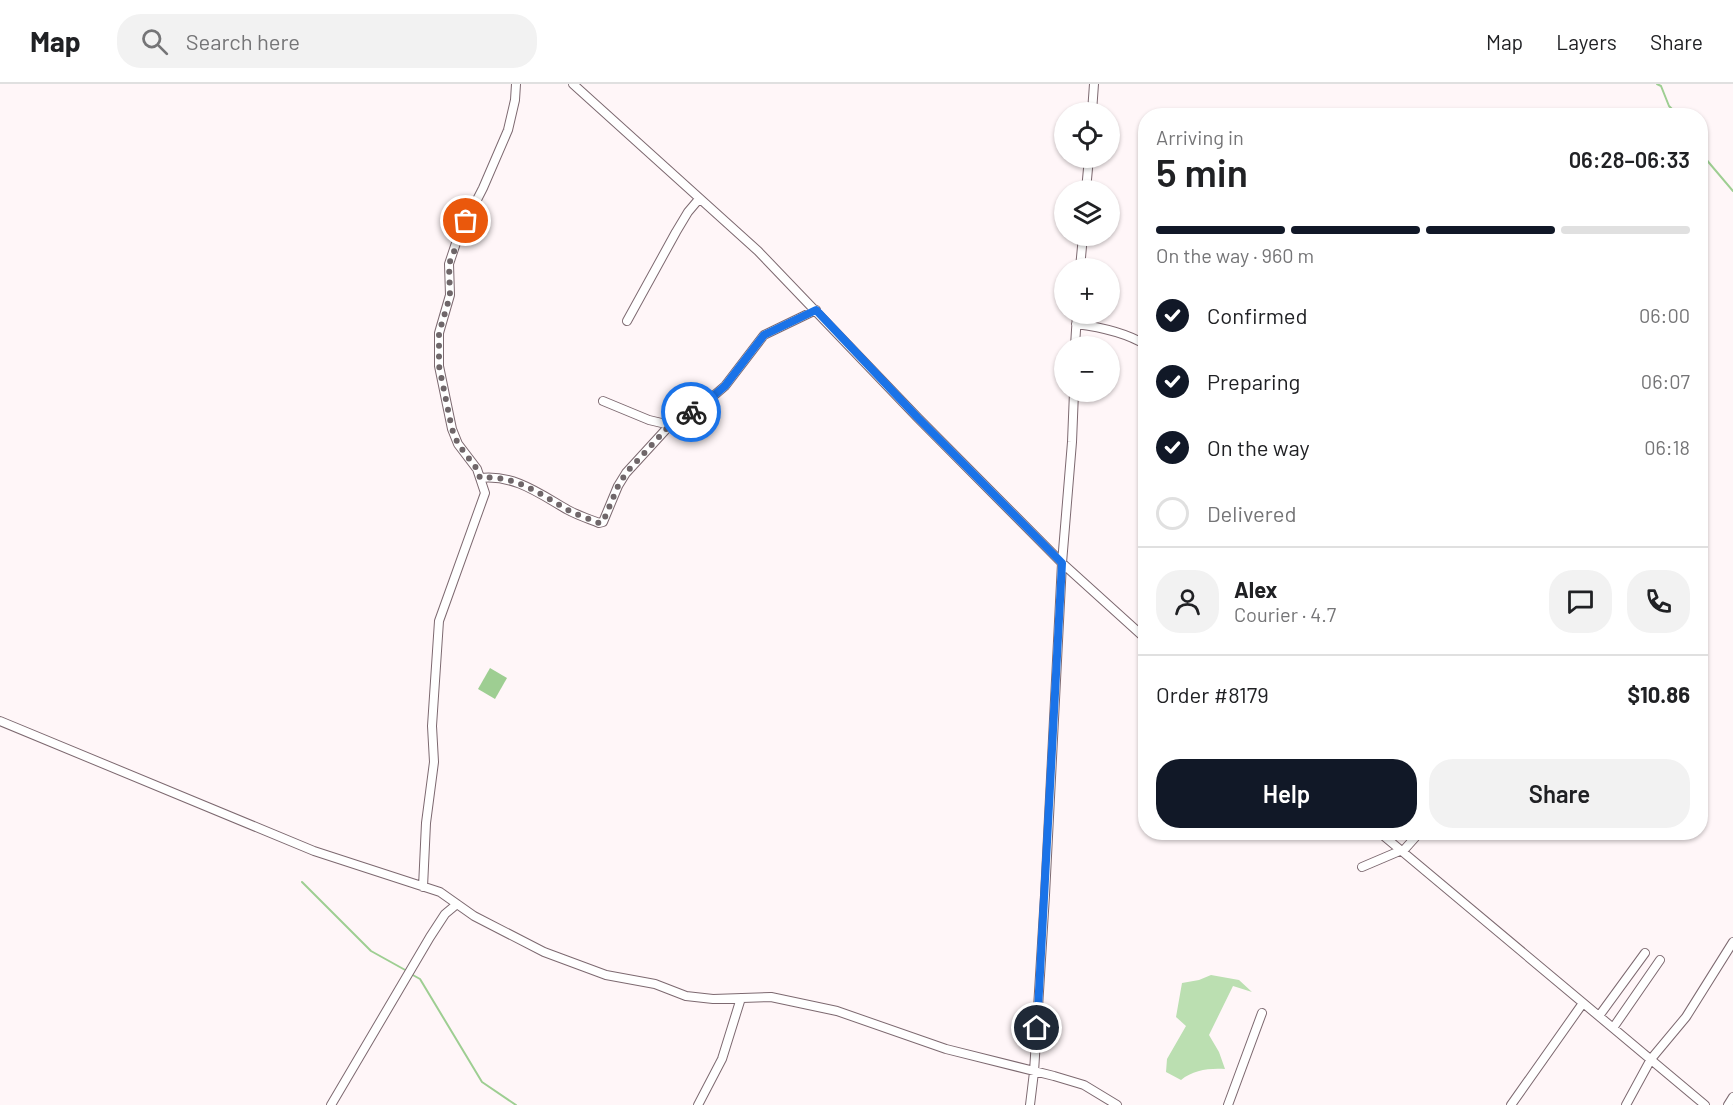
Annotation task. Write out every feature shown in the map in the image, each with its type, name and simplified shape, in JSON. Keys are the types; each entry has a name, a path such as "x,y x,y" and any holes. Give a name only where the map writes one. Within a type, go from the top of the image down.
{"street":[{"path":"423,887 426,823 434,762 432,726 439,621 485,493 477,469 458,444 452,429 439,366 439,333 450,296 449,264 458,237 483,188 507,130 515,100 516,84"},
{"path":"573,84 759,251 918,418 1062,563 1138,632"},
{"path":"1093,102 1094,84"},
{"path":"627,321 676,232 699,199"},
{"path":"480,478 496,476 536,490 570,511 599,523 603,522 626,473 670,425 725,386 764,335 816,310"},
{"path":"1075,336 1076,324 1103,328 1138,340"},
{"path":"603,401 649,420 670,425"},
{"path":"1030,1105 1034,1072 1062,563 1073,402"},
{"path":"0,721 314,851 440,892 474,916 544,952 606,975 655,984 686,996 713,999 771,997 837,1011 946,1049 1084,1085 1118,1105"},
{"path":"1389,840 1706,1105"},
{"path":"1362,867 1402,851 1412,840"},
{"path":"331,1105 408,973 445,914 457,904"},
{"path":"1626,1105 1651,1059 1686,1017 1733,942"},
{"path":"1599,1016 1645,953"},
{"path":"1613,1028 1660,960"},
{"path":"698,1105 722,1059 741,998"},
{"path":"1510,1105 1583,1003"},
{"path":"1228,1105 1262,1013"},
{"path":"1728,1105 1733,1097"}],"shaded area":[{"path":"490,668 507,678 495,699 478,689"},
{"path":"1211,975 1239,980 1252,992 1233,986 1209,1035 1219,1052 1225,1069 1201,1070 1181,1080 1166,1072 1167,1059 1186,1026 1176,1017 1182,983"}],"waterway":[{"path":"1657,84 1661,86 1671,108"},
{"path":"1708,162 1733,191"},
{"path":"302,882 371,951 407,971"},
{"path":"411,974 420,979 482,1082 516,1105"}],"way so far":[{"path":"466,221 449,264 450,296 439,333 439,366 452,429 458,444 477,469 480,478 496,476 536,490 570,511 599,523 603,522 626,473 670,425 691,412"}],"route":[{"path":"691,412 725,386 764,335 816,310 918,418 1062,563 1037,1028"}]}
